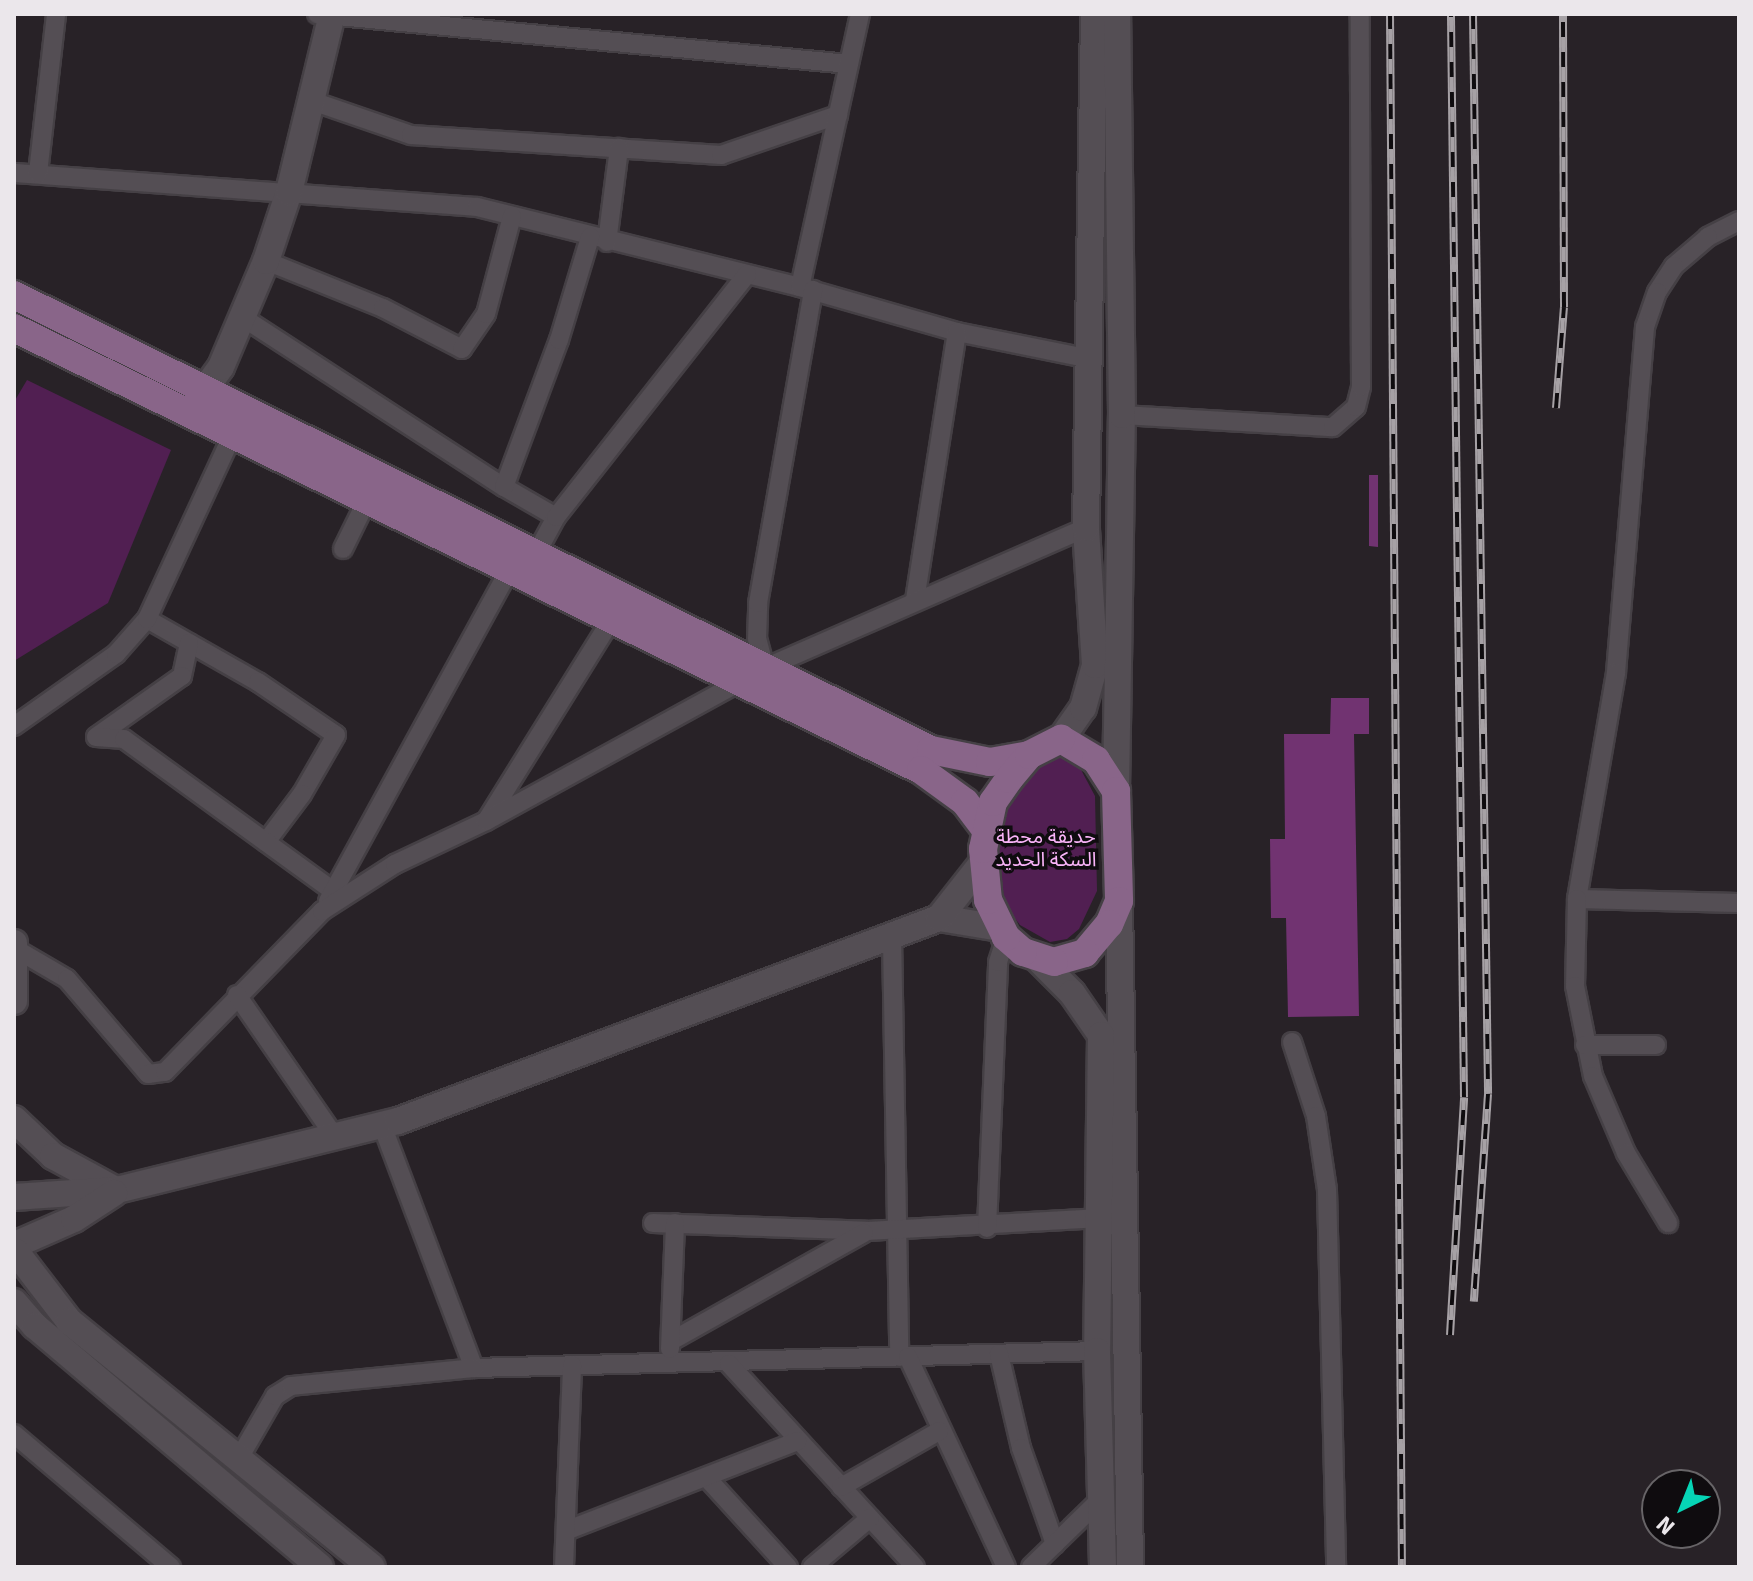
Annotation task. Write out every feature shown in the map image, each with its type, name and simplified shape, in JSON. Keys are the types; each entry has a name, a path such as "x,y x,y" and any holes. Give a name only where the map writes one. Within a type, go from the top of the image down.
{"main road":[{"path":"14,295 950,757 990,762 1029,755 1061,739 1083,708 1095,665 1086,528 1086,358 1094,14"},
{"path":"1117,14 1122,415 1116,791 1130,1567"},
{"path":"187,412 207,391 266,261 289,192 327,15"},
{"path":"14,328 937,779 965,802 987,831"},
{"path":"1061,739 1096,760 1116,791"},
{"path":"1029,755 993,802 983,862 988,900 1004,932 1038,959 1072,993 1101,1035 1097,1351 1103,1567"},
{"path":"14,1197 117,1190 382,1125 939,918 983,862"},
{"path":"1038,959 1071,961 1085,953 1109,924 1119,901"},
{"path":"939,918 1004,932"},
{"path":"14,946 14,1001"},
{"path":"14,1119 53,1156 117,1190"},
{"path":"117,1190 74,1219 15,1243 69,1321 372,1567"},
{"path":"14,1302 35,1326 320,1567"}],"street":[{"path":"38,173 56,14"},
{"path":"765,668 757,639 758,603 807,288 838,115 860,14"},
{"path":"1122,415 1324,427 1344,420 1356,407 1361,387 1360,14"},
{"path":"327,15 849,64"},
{"path":"309,100 411,135 721,155 838,115"},
{"path":"504,487 599,240 619,148"},
{"path":"14,173 390,197 512,216 599,240 807,288 957,332 1086,358"},
{"path":"266,261 383,308 462,349 486,314 512,216"},
{"path":"1668,1223 1607,1113 1585,1045 1575,986 1577,899 1616,673 1645,327 1657,292 1674,266 1708,237 1739,221"},
{"path":"536,554 556,517 747,274"},
{"path":"242,317 504,487 556,517"},
{"path":"915,600 957,332"},
{"path":"14,726 116,654 147,619 233,434"},
{"path":"343,549 367,500"},
{"path":"14,946 67,979 148,1074 165,1072 322,911 395,864 486,821 765,668 1086,528"},
{"path":"322,911 510,569"},
{"path":"147,619 336,735 302,794 266,842"},
{"path":"486,821 612,619"},
{"path":"189,643 182,676 96,737 124,739 333,891"},
{"path":"1577,899 1739,903"},
{"path":"987,1228 998,962 1004,932"},
{"path":"892,937 897,1226 903,1357 1006,1567"},
{"path":"237,995 335,1137"},
{"path":"1292,1042 1316,1116 1327,1190 1336,1567"},
{"path":"1585,1045 1656,1045"},
{"path":"382,1125 474,1368"},
{"path":"653,1223 867,1231 897,1226 987,1228 1097,1218"},
{"path":"666,1363 673,1340 675,1223"},
{"path":"673,1340 867,1231"},
{"path":"238,1460 275,1396 291,1386 474,1368 729,1364 1097,1351"},
{"path":"999,1354 1021,1448 1055,1544"},
{"path":"729,1364 915,1567"},
{"path":"564,1567 568,1530 572,1365"},
{"path":"841,1487 939,1431"},
{"path":"14,1434 171,1567"},
{"path":"568,1530 797,1441"},
{"path":"706,1477 788,1567"},
{"path":"1031,1567 1102,1498"},
{"path":"812,1567 870,1518"}],"green space":[{"path":"27,380 171,450 108,603 14,661 14,402"},
{"name":"حديقة محطة السكة الحديد","path":"1056,753 1079,766 1095,796 1097,891 1079,929 1067,939 1050,942 1020,925 1007,908 994,852 1003,803 1033,765"}],"building":[{"path":"1369,475 1378,475 1378,547 1369,546"},
{"path":"1331,698 1369,698 1369,734 1354,734 1359,1016 1288,1017 1286,918 1271,918 1270,839 1285,839 1284,734 1330,734"}],"railway":[{"path":"1390,14 1402,1567"},
{"path":"1450,1335 1464,1097 1451,14"},
{"path":"1473,14 1488,1094 1474,1302"},
{"path":"1556,408 1564,307 1563,14"}]}
